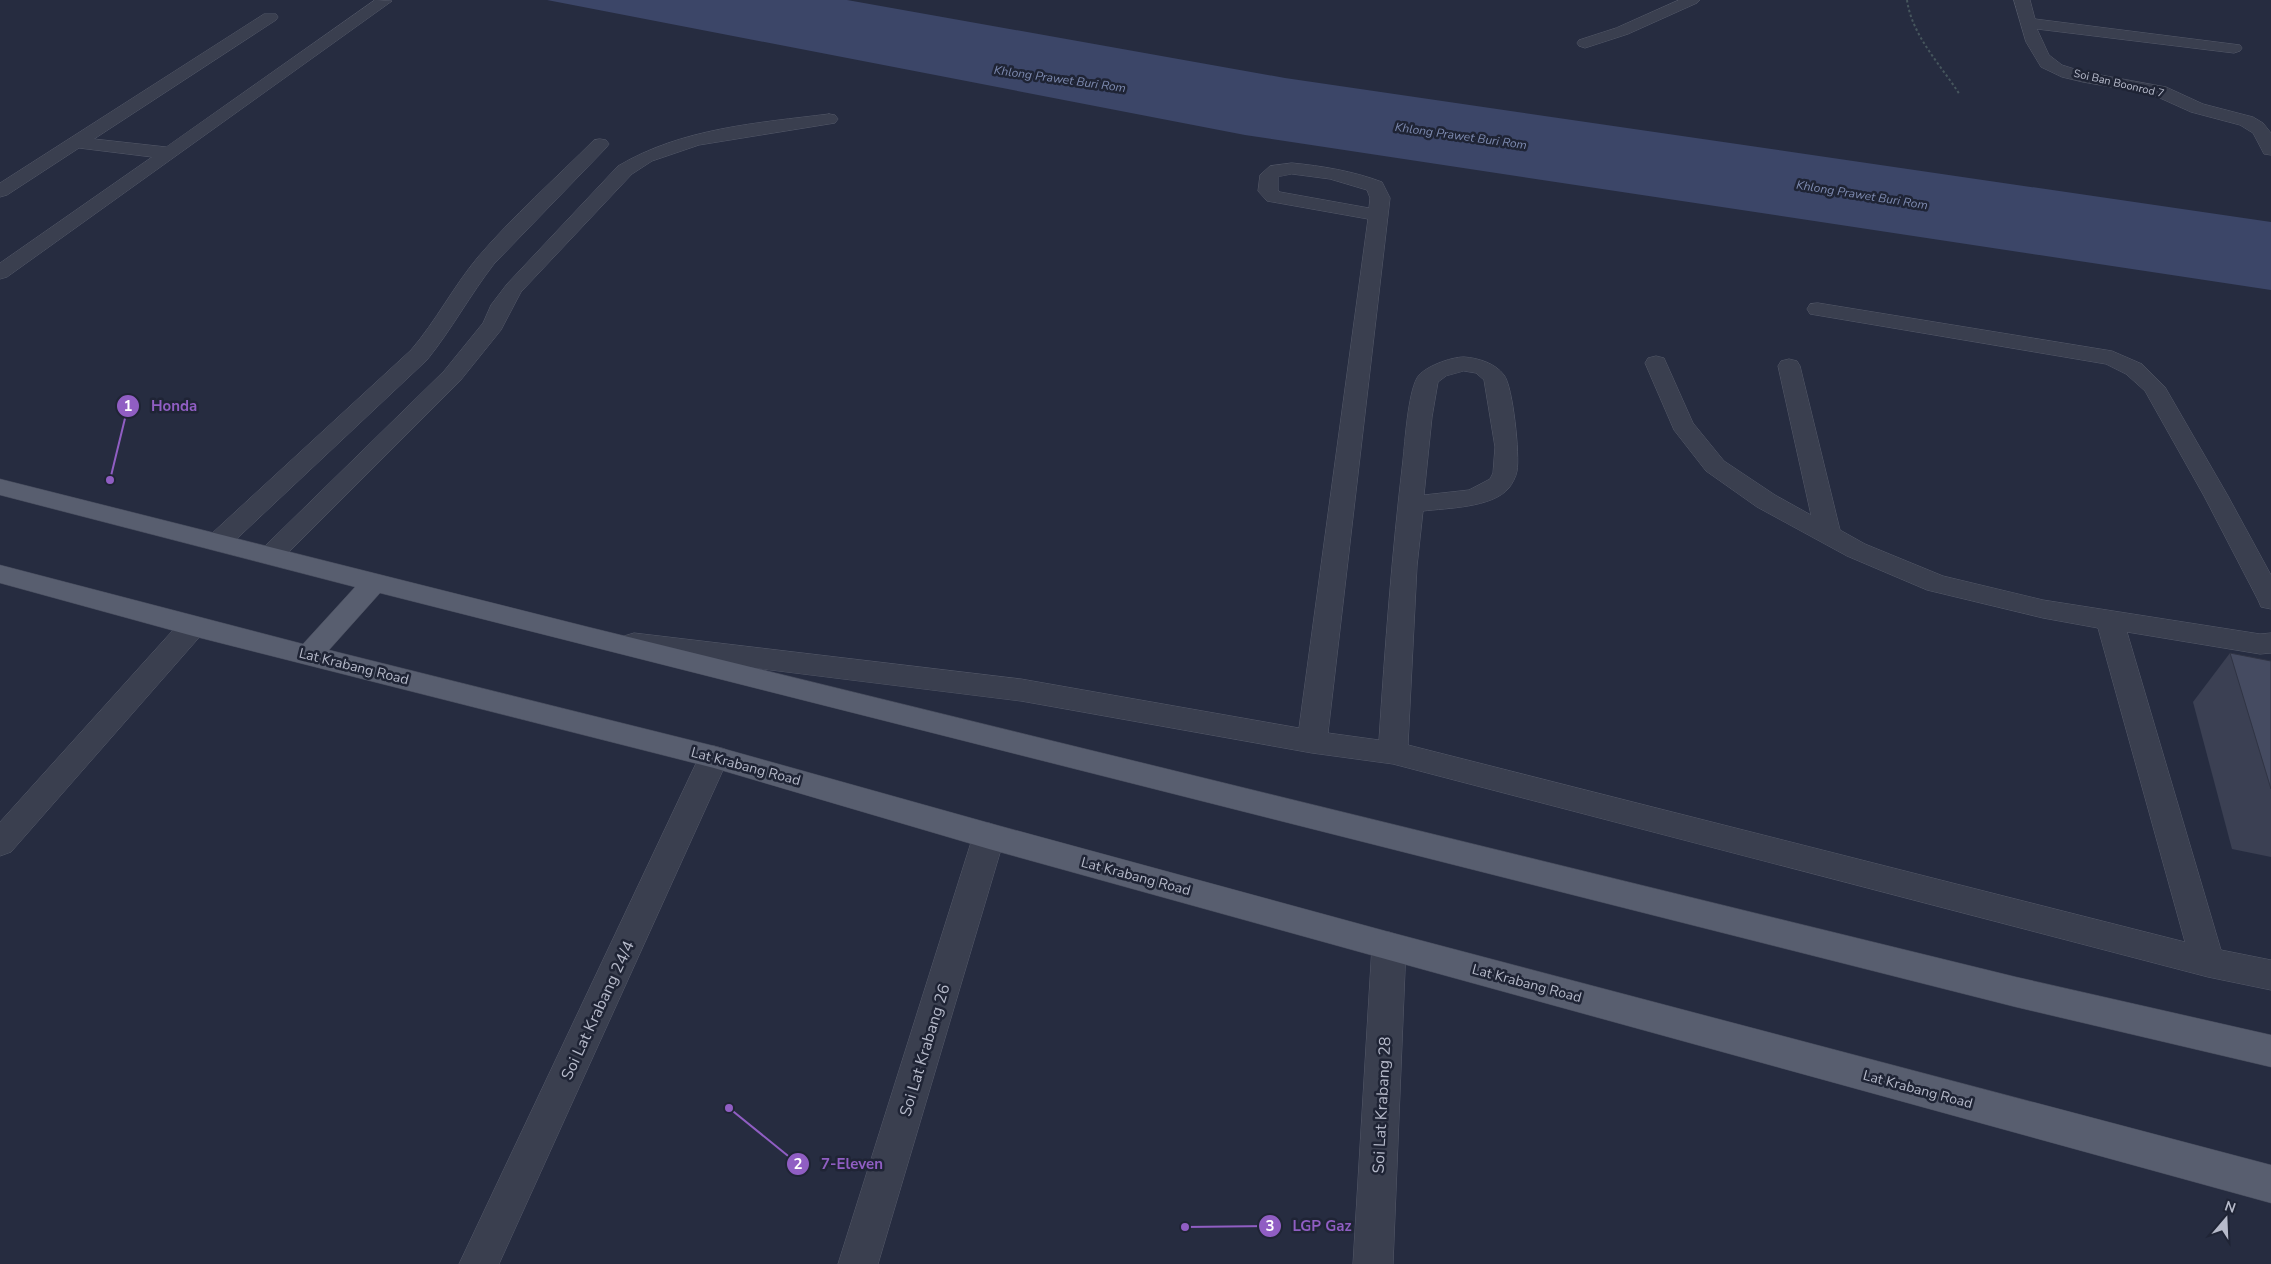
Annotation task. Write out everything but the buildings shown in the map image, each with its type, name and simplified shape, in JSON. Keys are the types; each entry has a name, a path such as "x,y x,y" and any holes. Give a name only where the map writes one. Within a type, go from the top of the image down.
{"main road":[{"path":"0,487 588,637 2006,990 2271,1051"},
{"name":"Lat Krabang Road","path":"0,574 193,626 714,757 989,836 1389,946 2271,1184"},
{"path":"309,655 374,583"}],"street":[{"path":"0,273 384,0"},
{"path":"1585,43 1622,31 1692,0"},
{"name":"Soi Ban Boonrod 7","path":"2022,0 2027,23 2041,56 2049,64 2079,74 2155,89 2201,109 2246,122 2256,126 2270,150"},
{"path":"0,191 270,17"},
{"path":"2027,23 2234,48"},
{"path":"271,555 452,376 493,325 502,305 514,288 625,170 642,158 675,145 738,132 829,119"},
{"path":"76,142 168,154"},
{"path":"218,542 419,355 439,331 470,282 487,260 600,144"},
{"path":"1312,742 1378,215"},
{"path":"1818,309 2112,358 2134,369 2154,387 2216,496 2271,600"},
{"path":"1656,363 1682,425 1715,466 1766,501 1856,550 1936,584 2043,609 2260,644 2271,643"},
{"path":"1393,753 1404,566 1420,417 1427,380 1438,370 1463,364 1483,368 1495,378 1507,446 1505,473 1499,484 1475,497 1411,504"},
{"path":"1789,366 1828,535"},
{"path":"2110,620 2208,962"},
{"path":"0,843 193,626"},
{"path":"588,637 1022,690 1312,742 1393,753 2208,962 2271,975"},
{"name":"Soi Lat Krabang 24/4","path":"479,1264 714,757"},
{"name":"Soi Lat Krabang 26","path":"858,1264 989,836"},
{"name":"Soi Lat Krabang 28","path":"1373,1264 1389,946"}],"path":[{"path":"1907,0 1913,25 1960,96"}],"water":[{"name":"Khlong Prawet Buri Rom","path":"547,0 847,0 1285,78 2271,222 2271,290 1245,135"}],"place":[{"name":"Honda","path":"110,480"},
{"name":"7-Eleven","path":"729,1108"},
{"name":"LGP Gaz","path":"1185,1227"}]}
